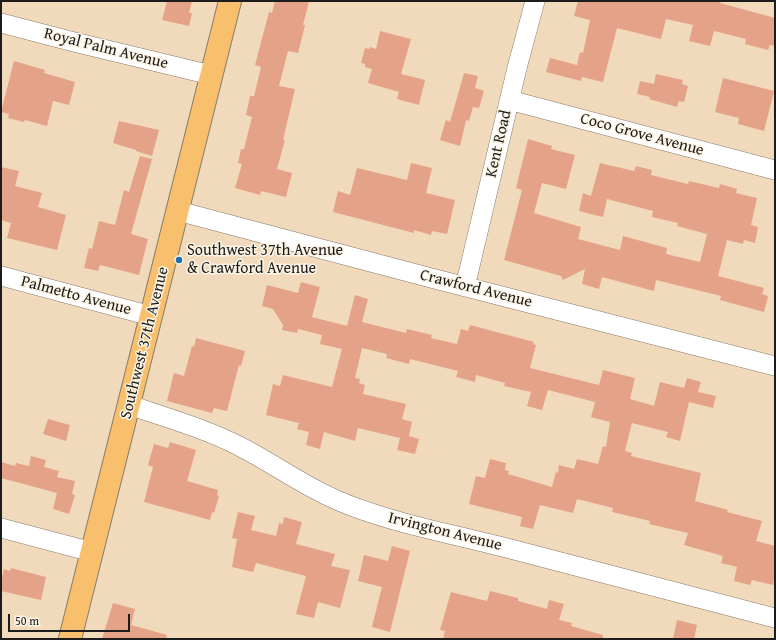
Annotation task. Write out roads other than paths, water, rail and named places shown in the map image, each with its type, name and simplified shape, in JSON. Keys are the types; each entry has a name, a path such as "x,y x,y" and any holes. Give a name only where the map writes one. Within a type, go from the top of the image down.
{"main road":[{"name":"Southwest 37th Avenue","path":"70,639 130,405 230,1"}],"street":[{"name":"Kent Road","path":"465,287 509,100 535,1"},
{"name":"Royal Palm Avenue","path":"1,23 211,75"},
{"name":"Coco Grove Avenue","path":"509,100 775,170"},
{"name":"Crawford Avenue","path":"178,211 465,287 775,366"},
{"name":"Palmetto Avenue","path":"1,276 151,316"},
{"name":"Irvington Avenue","path":"130,405 200,429 224,439 252,453 318,492 365,511 410,525 502,547 775,618"},
{"path":"1,528 92,552"}],"place":[{"name":"Southwest 37th Avenue & Crawford Avenue","path":"179,260"}]}
